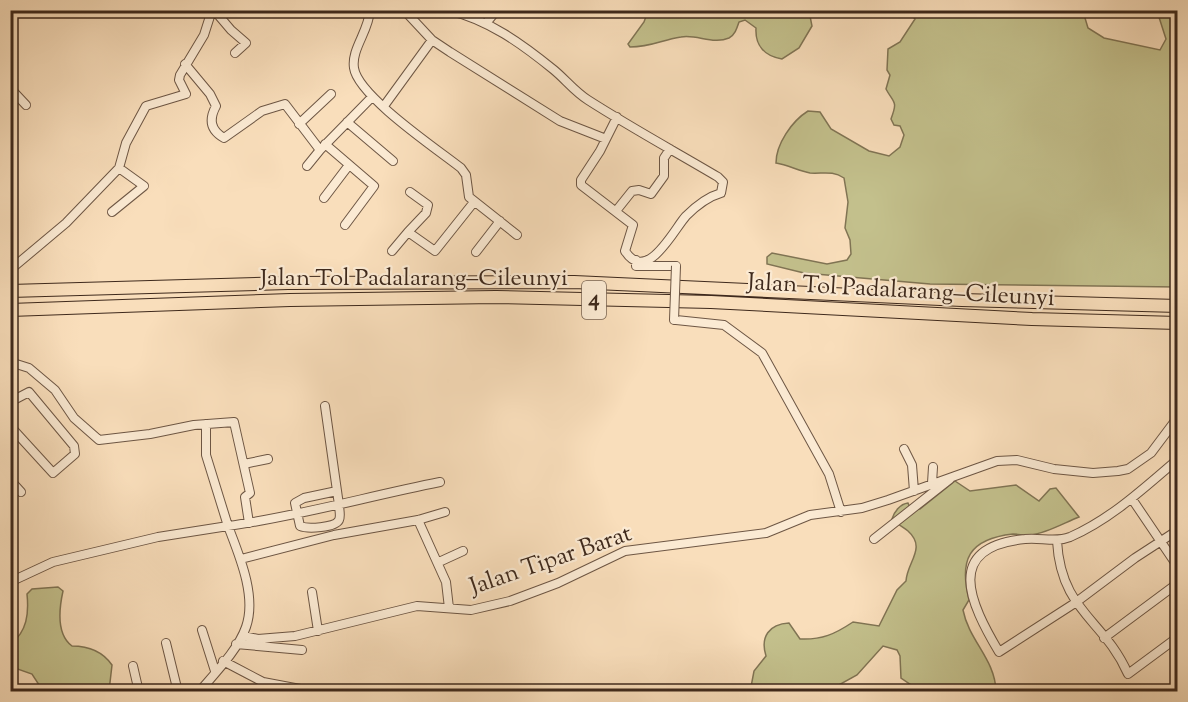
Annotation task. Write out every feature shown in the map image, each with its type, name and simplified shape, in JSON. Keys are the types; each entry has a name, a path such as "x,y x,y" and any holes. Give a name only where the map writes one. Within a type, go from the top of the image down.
{"highway":[{"name":"Jalan Tol Padalarang–Cileunyi","path":"10,291 288,283 574,282 962,300 1178,306"},
{"name":"Jalan Tol Padalarang–Cileunyi","path":"10,310 290,300 496,297 711,303 1032,320 1178,323"}],"street":[{"path":"10,270 66,223 119,168 126,142 143,109 150,103 186,94 179,80 185,64 204,35 213,10 246,43 235,53"},
{"path":"370,10 368,27 354,67 359,83 372,97 461,168 466,175 468,197 517,235"},
{"path":"404,10 432,40 560,121 606,139"},
{"path":"447,10 488,22 554,69 585,99 723,182 721,192 699,203 684,219 658,255 636,260"},
{"path":"488,22 497,10"},
{"path":"384,106 432,40"},
{"path":"185,64 213,98 216,106 211,115 212,125 221,137 227,138 262,111 281,104 288,106 299,124 322,147 349,165 374,186 345,225"},
{"path":"10,88 26,105"},
{"path":"299,124 331,94"},
{"path":"307,166 322,147 372,97"},
{"path":"617,117 581,180 582,186 633,225 625,251 636,260"},
{"path":"347,122 393,161"},
{"path":"616,211 632,191 639,190 651,194 664,176 664,158 670,149"},
{"path":"324,198 349,165"},
{"path":"112,212 144,186 119,168"},
{"path":"392,251 426,213 428,205 410,192"},
{"path":"408,232 436,251 474,202"},
{"path":"476,252 500,221"},
{"path":"636,260 636,266 678,266 674,320 724,325 762,354 829,474 841,512"},
{"path":"10,362 29,368 55,390 74,418 99,440 234,422 250,493 245,497 249,523"},
{"path":"10,402 24,392 29,392 74,447 75,454 53,473 10,426"},
{"path":"325,406 339,505 340,518 335,523 302,528 294,505 297,501 337,491"},
{"name":"Jalan Tipar Barat","path":"243,636 274,639 318,631 417,606 471,610 510,601 558,583 625,551 766,533 810,515 862,508 955,475 1007,460 1028,461 1073,471 1118,471 1128,468 1151,453 1178,417"},
{"path":"199,692 243,636 250,612 241,559 228,526 206,452 206,424"},
{"path":"904,449 912,465 914,491"},
{"path":"244,464 268,459"},
{"path":"1178,459 1132,499 1099,521 1057,541 1026,538 985,548 976,556 970,572 977,609 999,652 1075,603 1178,530"},
{"path":"932,483 933,467"},
{"path":"874,539 955,475"},
{"path":"10,480 21,492"},
{"path":"10,582 53,562 158,537 298,514 440,482"},
{"path":"1132,499 1178,567"},
{"path":"241,559 334,535 417,520 445,512"},
{"path":"417,520 439,562 446,582 448,608"},
{"path":"1057,541 1066,587 1075,603 1104,638 1128,674 1178,637"},
{"path":"439,562 463,551"},
{"path":"1104,638 1178,583"},
{"path":"312,592 318,631"},
{"path":"202,630 215,671"},
{"path":"166,644 178,692"},
{"path":"236,644 302,650"},
{"path":"223,661 263,682 316,692"},
{"path":"133,666 140,692"}],"shaded area":[{"path":"648,11 809,11 812,26 799,48 782,59 762,49 757,40 756,28 745,20 739,22 731,37 723,40 687,36 630,47 628,44 644,22"},
{"path":"908,11 1087,11 1085,18 1088,28 1104,38 1160,50 1166,39 1157,11 1177,11 1177,287 930,284 804,273 767,264 767,257 772,253 827,264 847,260 851,254 850,240 845,228 848,202 844,178 831,173 810,173 776,163 777,156 786,134 808,111 820,112 831,129 869,151 889,156 900,147 904,135 900,126 894,125 891,119 895,105 886,89 890,75 887,70 888,49 900,42 915,19"},
{"path":"955,481 970,491 1016,485 1039,501 1050,489 1056,488 1079,517 1037,534 1013,534 986,541 970,554 965,574 969,600 963,610 966,621 987,659 995,680 996,691 916,691 917,689 901,678 900,656 897,650 883,646 857,675 828,691 750,692 754,671 766,656 765,637 776,626 789,623 800,639 808,639 828,635 853,622 879,626 897,590 906,581 916,549 913,537 892,519 894,514 908,503 910,508 920,509"},
{"path":"58,587 63,591 60,621 63,635 72,646 95,651 108,660 112,665 109,691 43,691 32,674 15,668 11,672 11,644 21,634 26,622 27,594 32,589"}]}
